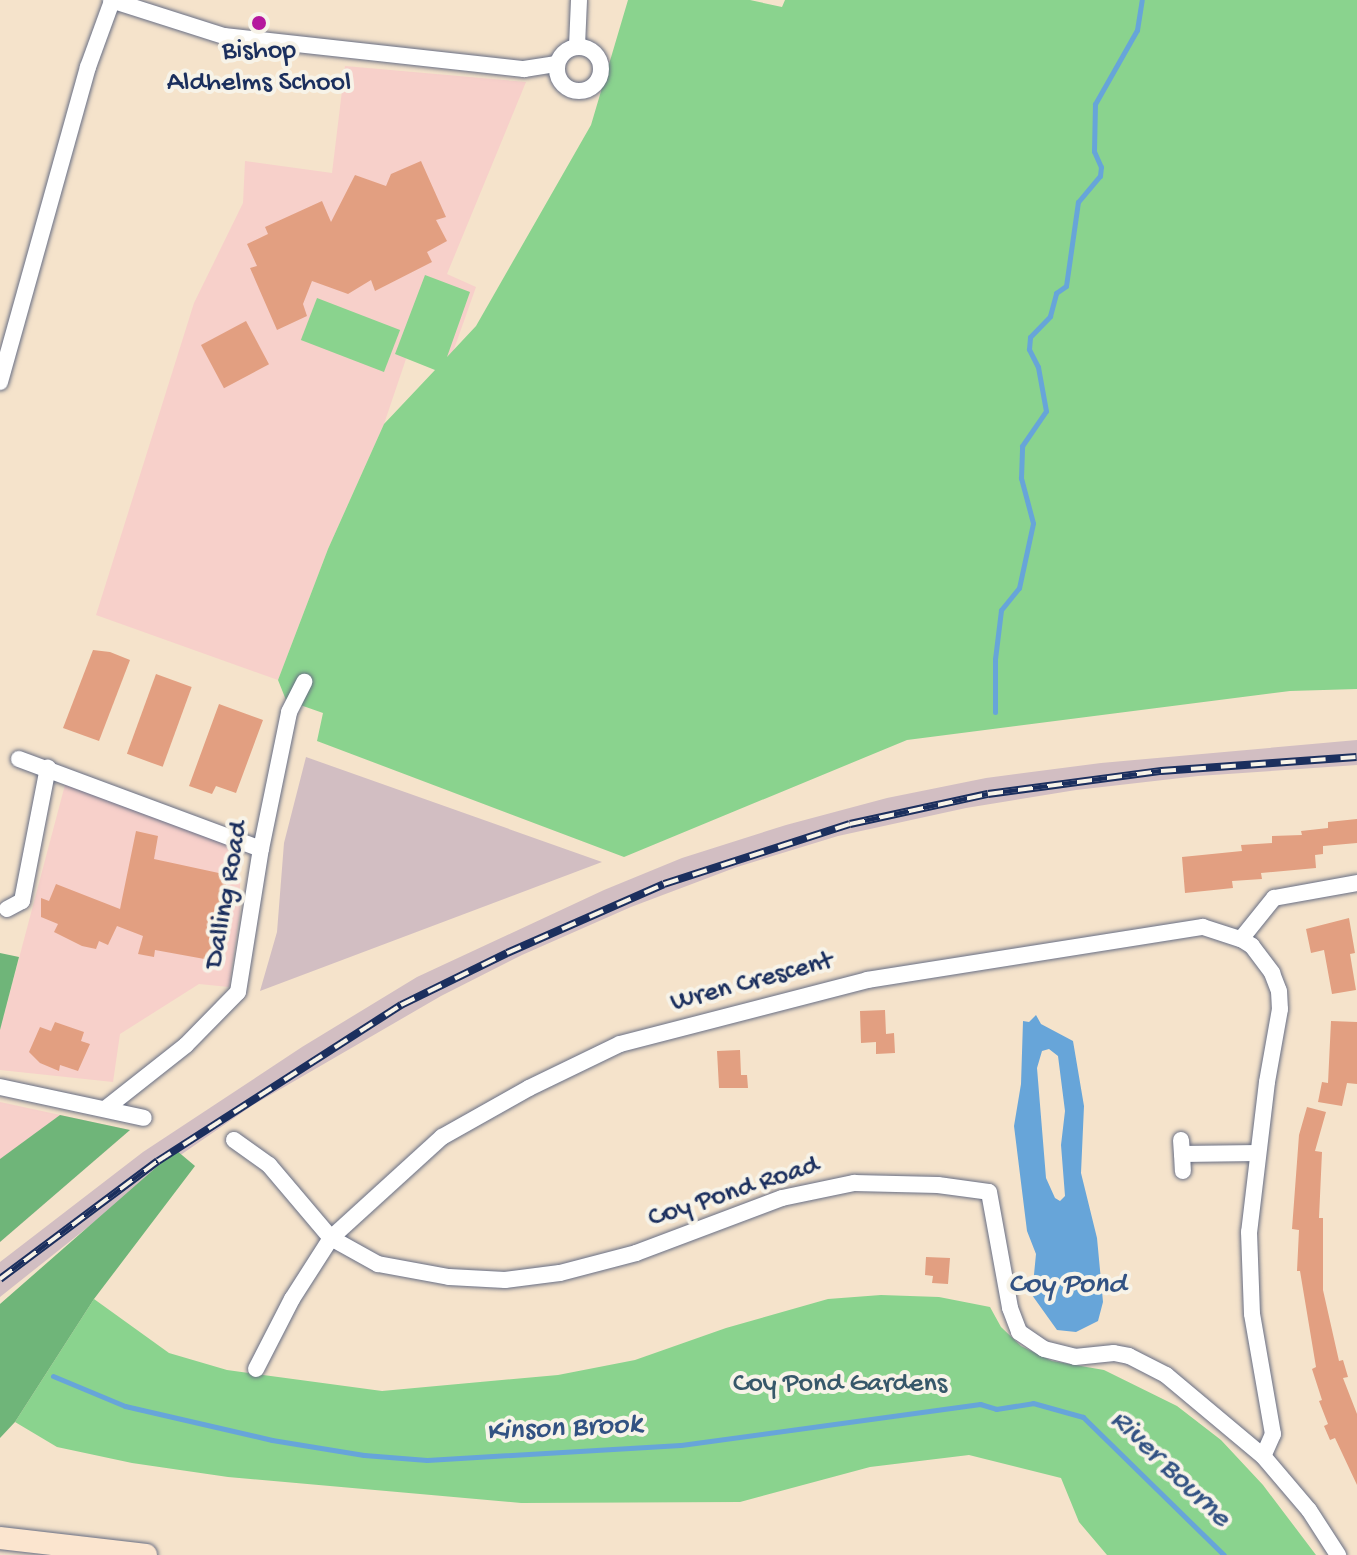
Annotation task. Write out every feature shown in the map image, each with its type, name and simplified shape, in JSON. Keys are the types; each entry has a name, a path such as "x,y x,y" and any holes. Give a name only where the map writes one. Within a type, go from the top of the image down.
{"street":[{"path":"0,382 2,362 88,67 112,0 224,36 524,69 557,64"},
{"path":"577,46 579,0"},
{"path":"577,46 591,50 601,61 601,75 592,87 579,91 566,87 558,77 557,64 564,52 577,46"},
{"name":"Dalling Road","path":"105,1109 186,1045 238,992 261,849 289,712 304,682"},
{"path":"19,759 48,767 261,849"},
{"path":"7,909 22,901 48,767"},
{"path":"1263,1456 1273,1434 1252,1314 1249,1232 1280,1009 1279,991 1262,957 1241,939 1274,898 1357,883"},
{"name":"Wren Crescent","path":"256,1369 292,1299 331,1238 442,1137 529,1088 620,1044 867,980 1189,927 1241,939"},
{"path":"0,1087 144,1118"},
{"name":"Coy Pond Road","path":"234,1140 269,1165 331,1238 378,1264 449,1277 505,1280 560,1273 636,1253 782,1198 854,1183 938,1185 989,1192 1010,1308 1019,1332 1044,1349 1075,1357 1114,1353 1145,1363 1195,1396 1263,1456 1309,1510 1338,1555"},
{"path":"1182,1155 1258,1153"},
{"path":"0,1538 146,1555"}],"shaded area":[{"path":"345,66 526,82 447,274 476,287 447,369 407,356 384,424 328,549 278,680 96,615 194,303 243,203 245,161 332,173"},
{"path":"1357,740 1357,765 1198,776 1076,790 966,808 838,836 737,867 631,907 522,955 441,996 253,1105 166,1165 0,1297 0,1262 143,1152 302,1047 417,977 604,890 682,858 786,825 887,798 986,778 1101,763"},
{"path":"306,757 602,862 260,991 277,932 284,843"},
{"path":"66,781 240,850 240,912 229,987 199,984 120,1034 113,1082 0,1070 0,1030"},
{"path":"0,1102 130,1130 0,1242"}],"green space":[{"path":"628,0 750,0 782,7 785,0 1357,0 1357,689 1290,691 907,740 624,857 317,741 323,713 286,700 278,680 328,549 384,424 435,370 395,354 425,275 470,292 447,357 476,326 591,125"},
{"path":"317,298 400,330 384,372 301,340"},
{"path":"0,953 19,957 0,1030"},
{"path":"60,1115 130,1130 0,1242 0,1159"},
{"path":"176,1150 195,1166 94,1299 15,1422 0,1438 0,1304"},
{"name":"Coy Pond Gardens","path":"881,1295 939,1297 990,1307 1001,1327 1021,1346 1052,1361 1104,1370 1177,1406 1221,1440 1263,1485 1316,1555 1107,1555 1079,1522 1061,1478 969,1455 870,1467 740,1502 521,1503 228,1477 132,1463 57,1447 15,1422 94,1299 169,1353 227,1370 382,1391 558,1375 635,1360 726,1328 828,1299"}],"water":[{"name":"Coy Pond","path":"1036,1015 1041,1024 1073,1041 1084,1106 1081,1173 1097,1238 1103,1302 1098,1321 1076,1332 1057,1330 1032,1295 1036,1254 1027,1231 1014,1126 1021,1084 1023,1021 1029,1022","holes":["1049,1049 1058,1056 1065,1111 1061,1145 1065,1196 1060,1201 1055,1198 1046,1178 1037,1068 1042,1051"]}],"building":[{"path":"421,161 446,217 436,220 447,241 427,252 432,262 375,291 371,280 348,294 312,281 303,304 307,316 277,330 250,268 257,266 247,244 268,234 265,227 322,201 331,222 355,175 386,186 391,174"},
{"path":"246,321 269,364 224,388 201,345"},
{"path":"93,650 110,652 130,660 99,741 63,728"},
{"path":"156,674 192,687 163,767 127,754"},
{"path":"219,704 263,720 236,793 216,786 212,794 189,786"},
{"path":"1357,819 1357,843 1323,846 1323,854 1315,855 1316,868 1261,873 1262,879 1232,881 1233,888 1185,893 1182,857 1242,851 1241,845 1272,843 1272,836 1302,835 1301,831 1328,828 1328,822"},
{"path":"136,831 158,836 154,859 228,875 210,960 155,950 154,957 138,954 143,936 117,926 108,945 99,941 96,949 82,946 54,932 58,924 41,917 41,898 49,901 56,884 120,909"},
{"path":"1349,918 1355,953 1350,954 1356,990 1332,994 1324,950 1311,953 1306,929"},
{"path":"885,1010 886,1034 894,1033 895,1053 876,1054 876,1042 861,1043 860,1011"},
{"path":"1331,1021 1357,1022 1357,1084 1347,1083 1342,1106 1318,1102 1322,1082 1328,1083"},
{"path":"55,1022 84,1032 81,1041 90,1044 78,1071 60,1065 59,1071 40,1063 29,1052 40,1027 51,1031"},
{"path":"740,1050 741,1075 747,1075 748,1088 719,1088 717,1051"},
{"path":"1307,1107 1326,1112 1315,1151 1322,1152 1319,1218 1323,1218 1323,1290 1339,1361 1343,1360 1348,1377 1343,1378 1357,1414 1357,1485 1335,1438 1330,1440 1324,1426 1328,1424 1312,1369 1316,1367 1300,1271 1297,1271 1299,1230 1292,1229 1299,1135"},
{"path":"926,1257 950,1258 948,1284 932,1283 933,1276 925,1275"}],"waterway":[{"name":"River Bourne","path":"995,712 995,659 1001,610 1019,588 1033,523 1021,478 1022,446 1046,411 1038,367 1029,349 1030,337 1050,316 1056,293 1066,286 1078,202 1100,176 1101,167 1094,151 1095,104 1137,30 1142,0"},
{"name":"Kinson Brook","path":"53,1376 125,1406 272,1440 364,1455 427,1460 681,1445 980,1404 996,1409 1033,1403 1083,1417 1224,1555"}],"railway":[{"path":"0,1279 158,1161 401,1005 507,953 664,884 850,824 988,794 1161,771 1357,757"}],"place":[{"name":"Bishop Aldhelms School","path":"259,23"}]}
